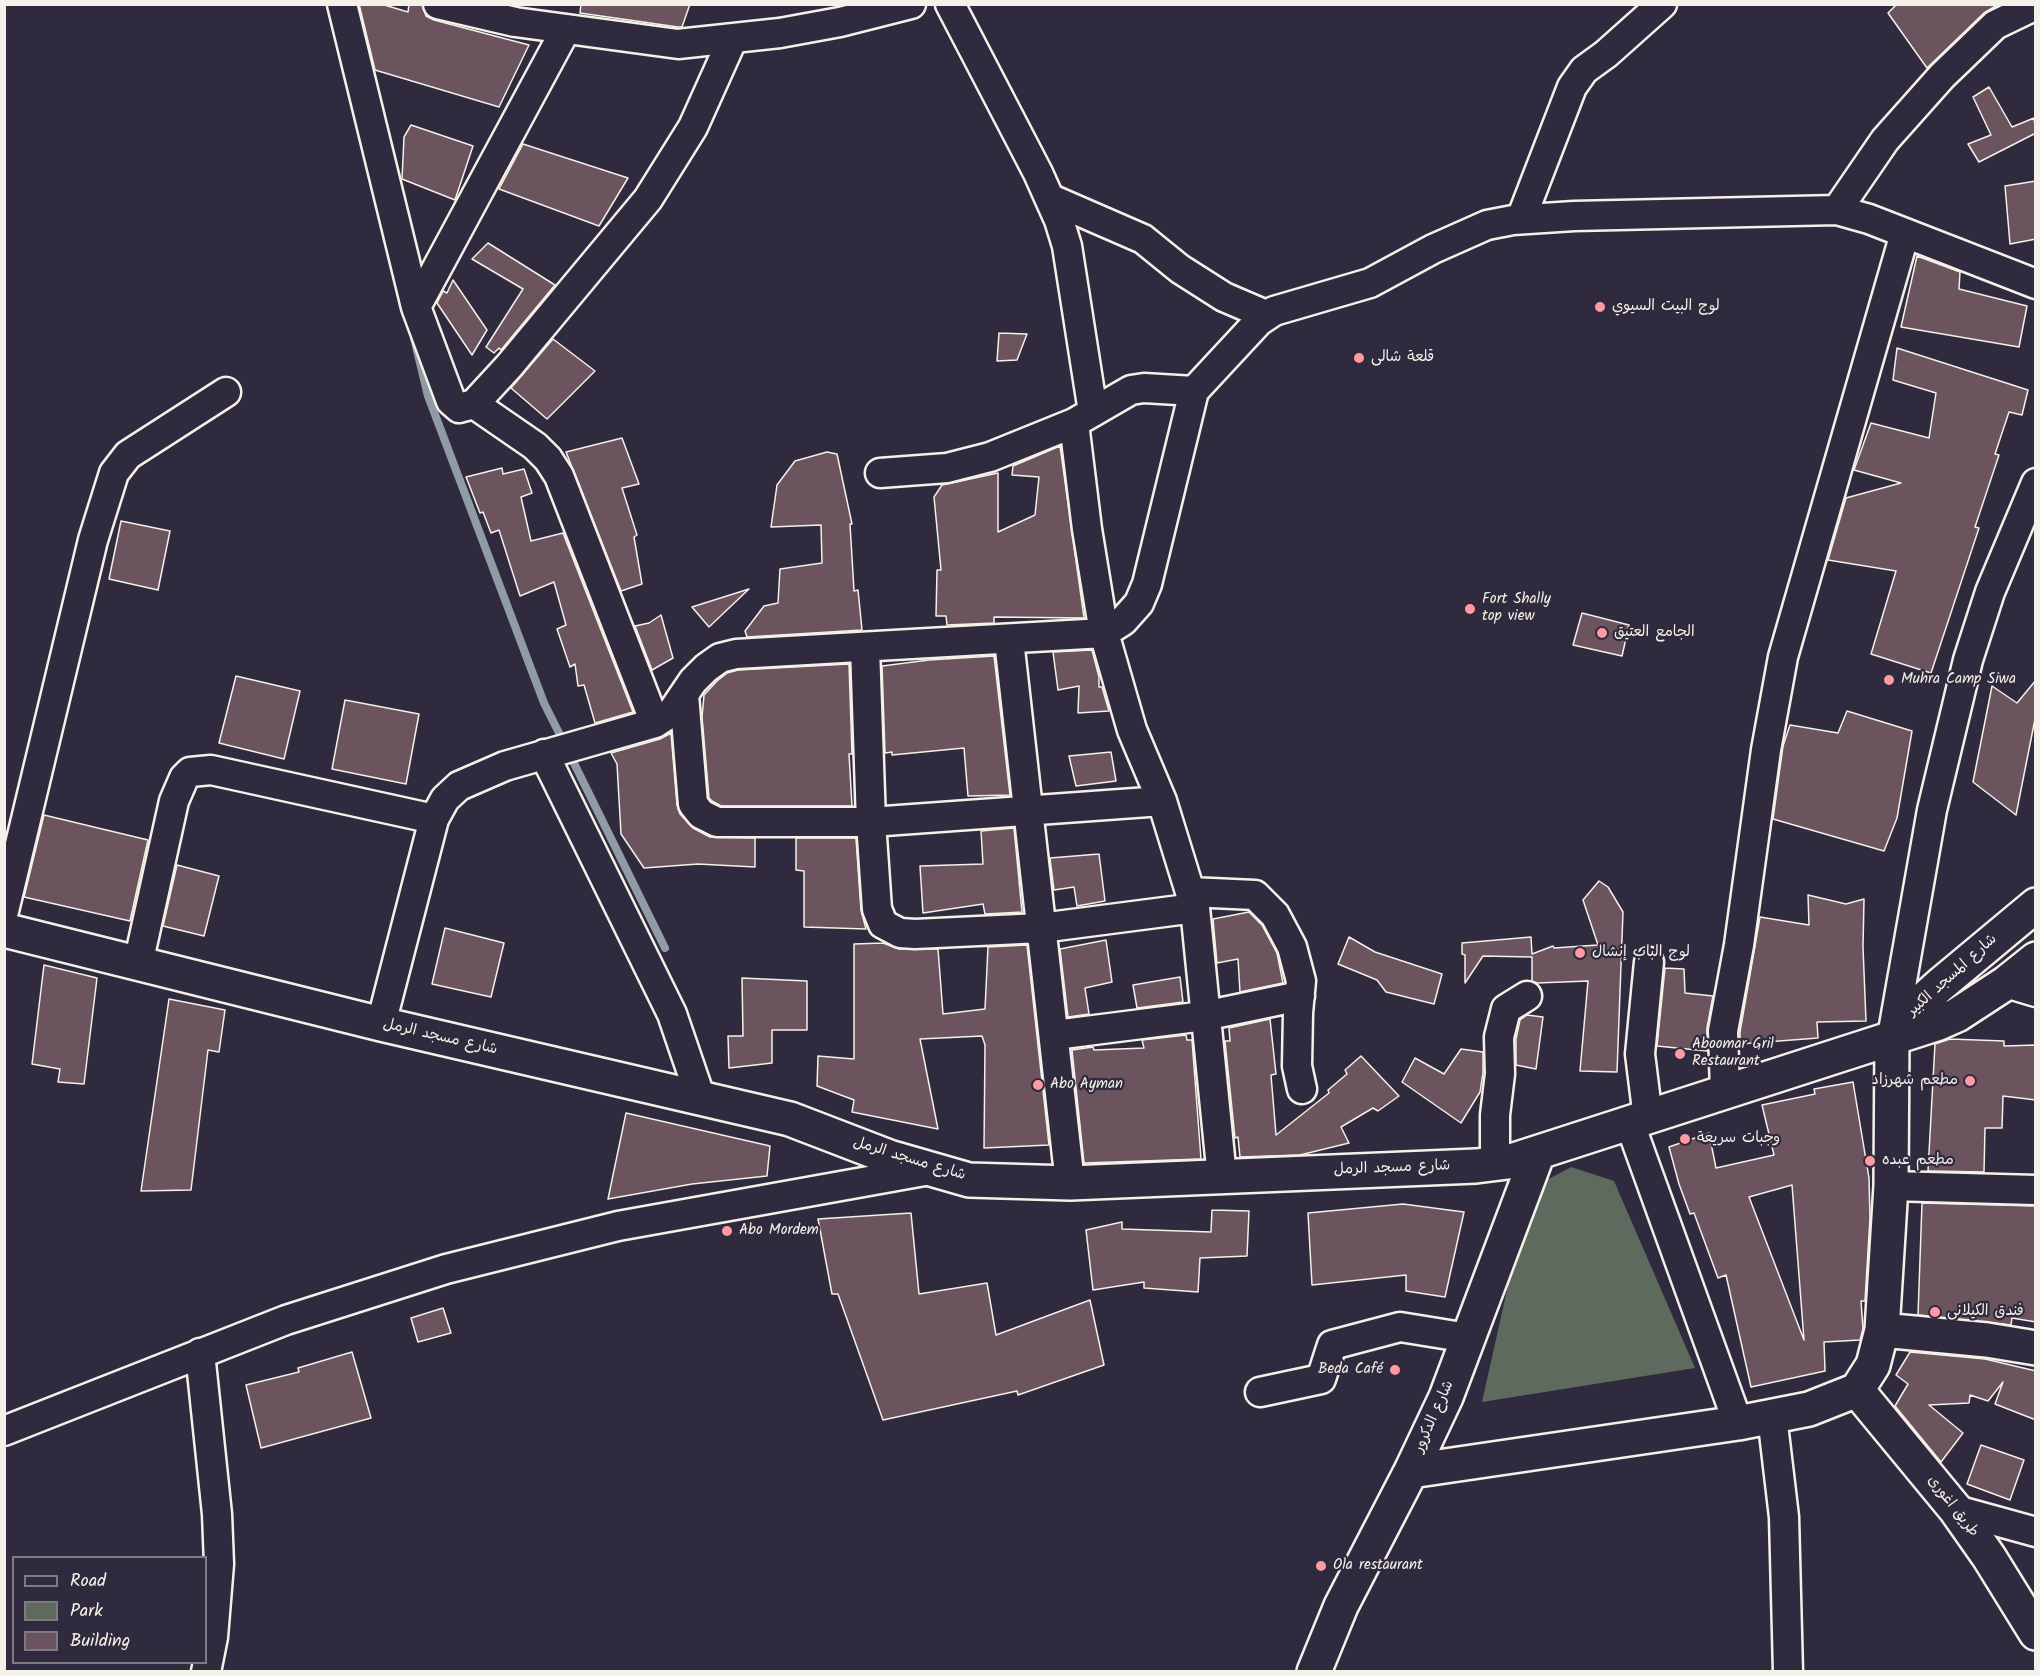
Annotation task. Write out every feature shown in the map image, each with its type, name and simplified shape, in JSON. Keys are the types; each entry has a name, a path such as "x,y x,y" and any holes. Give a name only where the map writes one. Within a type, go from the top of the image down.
{"street":[{"path":"342,4 416,308 450,401 459,408 474,404 509,366 648,199 693,127 733,38"},
{"path":"438,4 514,22 562,20 678,44 840,22 911,4"},
{"path":"950,4 1052,199 1067,246 1083,417 1087,529 1104,633 1132,730 1162,801 1192,900 1222,1177"},
{"path":"1521,219 1572,87 1584,70 1606,54 1662,4"},
{"path":"1837,210 1885,140 1942,76 1995,25 2036,5"},
{"path":"416,308 562,20"},
{"path":"1052,199 1143,238 1180,269 1224,297 1266,315"},
{"path":"381,1024 434,819 445,799 459,786 504,766 655,723 672,712 693,681 720,658 736,654 1104,633 1123,621 1139,603 1148,584 1194,391 1266,315 1286,305 1339,294 1370,283 1455,238 1487,225 1521,219 1837,210 1905,233 2036,284"},
{"path":"1725,1091 1723,1031 1739,945 1777,687 1801,593 1905,233"},
{"path":"880,473 947,468 990,457 1083,417 1137,388 1194,391"},
{"path":"4,911 93,540 114,472 128,455 226,393"},
{"path":"474,404 535,446 548,459 559,476 655,723"},
{"path":"1411,1471 1738,1423 1809,1409 1857,1390 1872,1365 1882,1330 1891,1186 1892,1037 1932,810 1968,660 1990,592 2036,483"},
{"path":"1009,640 1070,1183"},
{"path":"866,647 871,822 877,909 883,924 891,929 915,934 1041,928 1192,900 1255,895 1275,915 1292,947 1302,981 1297,1066 1302,1089"},
{"path":"684,695 693,804 701,814 717,822 871,822 1029,813 1162,801"},
{"path":"544,754 672,1014 701,1099"},
{"path":"138,964 174,801 184,778 190,772 211,770 434,819"},
{"name":"شارع المسجد الكبير","path":"1892,1037 1910,1012 2036,905"},
{"name":"شارع مسجد الرمل","path":"4,930 381,1024 790,1119 930,1170 969,1180 1070,1183 1495,1163 1538,1153 1639,1121 1892,1037"},
{"name":"شارع المسجد الكبير","path":"1892,1037 1958,1015 2021,988 2036,959"},
{"path":"1649,962 1640,1054 1639,1121 1738,1423"},
{"path":"1055,1035 1204,1017 1300,996"},
{"path":"1495,1163 1495,1115 1500,1074 1499,1037 1506,1008 1527,996"},
{"name":"شارع الدكرور","path":"1314,1671 1341,1606 1411,1471 1446,1397 1538,1153"},
{"path":"4,1431 286,1320 446,1269 618,1226 930,1170"},
{"path":"1891,1186 2036,1190"},
{"path":"1260,1392 1321,1379 1332,1345 1400,1327 1468,1338"},
{"path":"1882,1330 1987,1340 2036,1348"},
{"path":"200,1353 217,1514 219,1564 213,1637 206,1671"},
{"name":"طريق اغورى","path":"1857,1390 1956,1510 1989,1557 2036,1633"},
{"path":"1772,1416 1784,1517 1788,1671"},
{"path":"1956,1510 2036,1532"}],"green space":[{"path":"1571,1167 1614,1181 1695,1368 1482,1402 1525,1209 1547,1180"}],"building":[{"path":"359,4 381,4 408,12 409,4 422,4 426,16 434,20 529,45 499,107 375,70"},
{"path":"581,4 690,4 682,27 678,27 580,13"},
{"path":"1897,4 1999,4 1984,13 1927,68 1888,13"},
{"path":"1989,87 2012,127 2034,118 2036,133 1979,162 1968,144 1991,135 1973,97"},
{"path":"411,125 473,146 455,200 402,179 404,137"},
{"path":"523,144 628,178 599,226 499,189"},
{"path":"2036,181 2036,239 2010,244 2005,186"},
{"path":"488,243 555,285 501,350 499,348 494,353 486,347 523,289 472,259"},
{"path":"1917,256 1960,272 1959,289 2027,306 2019,347 1901,327"},
{"path":"453,280 487,330 472,355 437,303 443,291 447,293"},
{"path":"999,333 1027,334 1017,360 997,361"},
{"path":"553,339 595,371 547,419 511,388"},
{"path":"1897,348 2028,390 2022,415 2009,412 1995,454 1999,455 1975,527 1979,528 1931,673 1871,654 1896,571 1828,560 1846,498 1901,483 1854,470 1871,423 1929,438 1936,393 1893,380"},
{"path":"622,438 639,484 622,488 637,535 634,537 642,584 621,591 566,452"},
{"path":"1060,446 1084,618 994,617 994,623 947,625 946,616 936,616 937,570 941,570 934,497 942,485 998,473 998,532 1035,515 1039,477 1012,475 1013,466"},
{"path":"827,452 837,454 852,524 850,524 854,591 858,590 862,630 747,637 745,631 764,606 778,603 780,569 822,563 821,525 771,527 777,485 795,461"},
{"path":"502,468 503,474 524,469 532,493 521,497 531,541 563,533 633,712 595,723 584,685 578,686 575,664 570,667 557,629 566,625 554,582 520,596 499,530 491,533 483,512 480,513 466,477"},
{"path":"121,521 170,531 158,590 109,579"},
{"path":"749,589 709,627 692,607"},
{"name":"الجامع العتيق","path":"1582,613 1629,625 1622,656 1573,645"},
{"path":"661,615 673,658 652,670 635,626 649,623"},
{"path":"1092,650 1099,677 1099,687 1102,687 1109,711 1078,713 1079,686 1058,690 1053,652"},
{"path":"994,656 1010,795 968,796 964,748 892,755 892,752 885,753 882,666"},
{"path":"849,664 852,754 849,754 852,806 721,806 709,798 702,717 704,695 717,681 727,673 738,670"},
{"path":"236,676 300,691 284,759 219,743"},
{"path":"2036,680 2036,714 2016,815 1973,782 1992,686 2017,703"},
{"path":"345,700 419,714 406,784 332,769"},
{"path":"1847,711 1912,731 1897,818 1884,851 1773,819 1783,746 1790,725 1838,733"},
{"path":"671,733 677,805 680,814 693,828 710,837 755,838 755,867 698,864 644,868 621,834 617,764 611,753 660,739"},
{"path":"1111,752 1116,781 1076,786 1069,756"},
{"path":"44,815 148,840 130,921 24,897"},
{"path":"1014,828 1022,912 985,914 983,904 923,913 920,866 983,864 981,831"},
{"path":"796,838 856,838 861,910 866,929 804,927 804,871 796,870"},
{"path":"1099,854 1105,901 1077,906 1074,887 1054,890 1050,858"},
{"path":"177,865 219,876 204,936 163,926"},
{"path":"1599,881 1608,887 1623,912 1617,1072 1580,1071 1588,981 1537,983 1532,981 1532,957 1483,956 1465,983 1465,955 1462,954 1462,943 1531,937 1532,954 1553,946 1554,948 1598,945 1583,900"},
{"path":"1808,895 1846,904 1864,899 1866,1021 1817,1022 1818,1038 1740,1044 1740,1032 1760,917 1809,925"},
{"path":"1249,912 1262,925 1277,953 1283,983 1240,992 1238,959 1217,963 1213,919"},
{"path":"445,928 504,943 491,997 432,984"},
{"path":"1349,937 1375,952 1442,974 1434,1004 1386,992 1377,980 1338,964"},
{"path":"1106,940 1112,982 1085,988 1089,1014 1068,1017 1060,949"},
{"path":"883,943 899,949 938,949 943,1014 985,1009 988,947 1027,945 1049,1145 984,1148 985,1045 982,1036 920,1039 938,1129 852,1112 854,1100 817,1086 818,1056 854,1059 854,944"},
{"path":"44,965 97,978 84,1084 58,1082 60,1069 32,1064"},
{"path":"1665,968 1684,969 1685,993 1713,996 1707,1028 1707,1051 1657,1046"},
{"path":"1180,977 1183,1002 1137,1008 1133,985"},
{"path":"742,978 807,981 807,1030 772,1030 772,1063 729,1068 728,1036 743,1036"},
{"path":"169,999 225,1010 219,1052 208,1050 191,1190 141,1191"},
{"path":"1527,1015 1543,1017 1536,1069 1516,1065 1516,1039 1520,1020"},
{"path":"1270,1019 1276,1074 1271,1075 1276,1135 1329,1093 1328,1090 1347,1074 1345,1070 1361,1056 1399,1096 1378,1111 1373,1108 1341,1127 1349,1143 1300,1155 1240,1157 1238,1137 1235,1138 1225,1041 1230,1041 1229,1028"},
{"path":"1186,1035 1187,1040 1192,1040 1201,1159 1084,1163 1072,1050 1093,1047 1094,1050 1144,1048 1142,1040"},
{"path":"1950,1039 2004,1041 2004,1046 2036,1045 2036,1100 2003,1096 2002,1128 1985,1128 1984,1172 1928,1171 1935,1044"},
{"path":"1461,1049 1483,1052 1483,1073 1480,1092 1461,1123 1402,1082 1415,1058 1444,1074"},
{"path":"1853,1082 1869,1178 1870,1218 1865,1301 1861,1301 1863,1329 1860,1340 1824,1342 1825,1371 1751,1387 1726,1275 1718,1278 1694,1213 1690,1214 1669,1147 1709,1133 1716,1168 1774,1155 1762,1105 1815,1094 1814,1089","holes":["1792,1185 1804,1340 1749,1197"]},
{"path":"626,1113 770,1146 767,1176 692,1184 608,1199"},
{"path":"1922,1203 2036,1206 2036,1322 2012,1318 2011,1325 1918,1315"},
{"path":"1403,1204 1464,1212 1445,1297 1406,1291 1406,1275 1312,1285 1308,1213"},
{"path":"1212,1210 1249,1211 1247,1256 1200,1258 1198,1292 1144,1288 1144,1282 1093,1290 1086,1230 1122,1222 1122,1229 1211,1232"},
{"path":"911,1213 919,1294 987,1283 996,1335 1090,1300 1104,1365 1018,1395 1017,1391 883,1420 838,1294 832,1294 818,1219"},
{"path":"443,1308 451,1333 418,1342 411,1318"},
{"path":"352,1352 371,1418 261,1448 246,1385 299,1372 298,1368"},
{"path":"1910,1352 1985,1359 2036,1371 2036,1420 1995,1404 2003,1382 1988,1401 1970,1395 1969,1403 1929,1405 1963,1433 1941,1462 1895,1406 1908,1384 1896,1375"},
{"path":"1981,1445 2024,1460 2010,1500 1967,1484"}],"waterway":[{"path":"414,338 428,396 544,703 564,743"},
{"path":"569,753 665,948"}],"place":[{"name":"لوج البيت السيوي","path":"1600,307"},
{"name":"قلعة شالى","path":"1359,358"},
{"name":"Fort Shally top view","path":"1470,609"},
{"name":"الجامع العتيق","path":"1602,633"},
{"name":"Muhra Camp Siwa","path":"1889,680"},
{"name":"لوج الباب إنشال","path":"1580,953"},
{"name":"Aboomar Gril Restaurant","path":"1680,1054"},
{"name":"مطعم شهرزاد","path":"1970,1081"},
{"name":"Abo Ayman","path":"1038,1085"},
{"name":"وجبات سريعة","path":"1685,1139"},
{"name":"مطعم عبده","path":"1870,1161"},
{"name":"Abo Mordem","path":"727,1231"},
{"name":"فندق الكيلانى","path":"1935,1312"},
{"name":"Beda Café","path":"1395,1370"},
{"name":"Ola restaurant","path":"1321,1566"}]}
